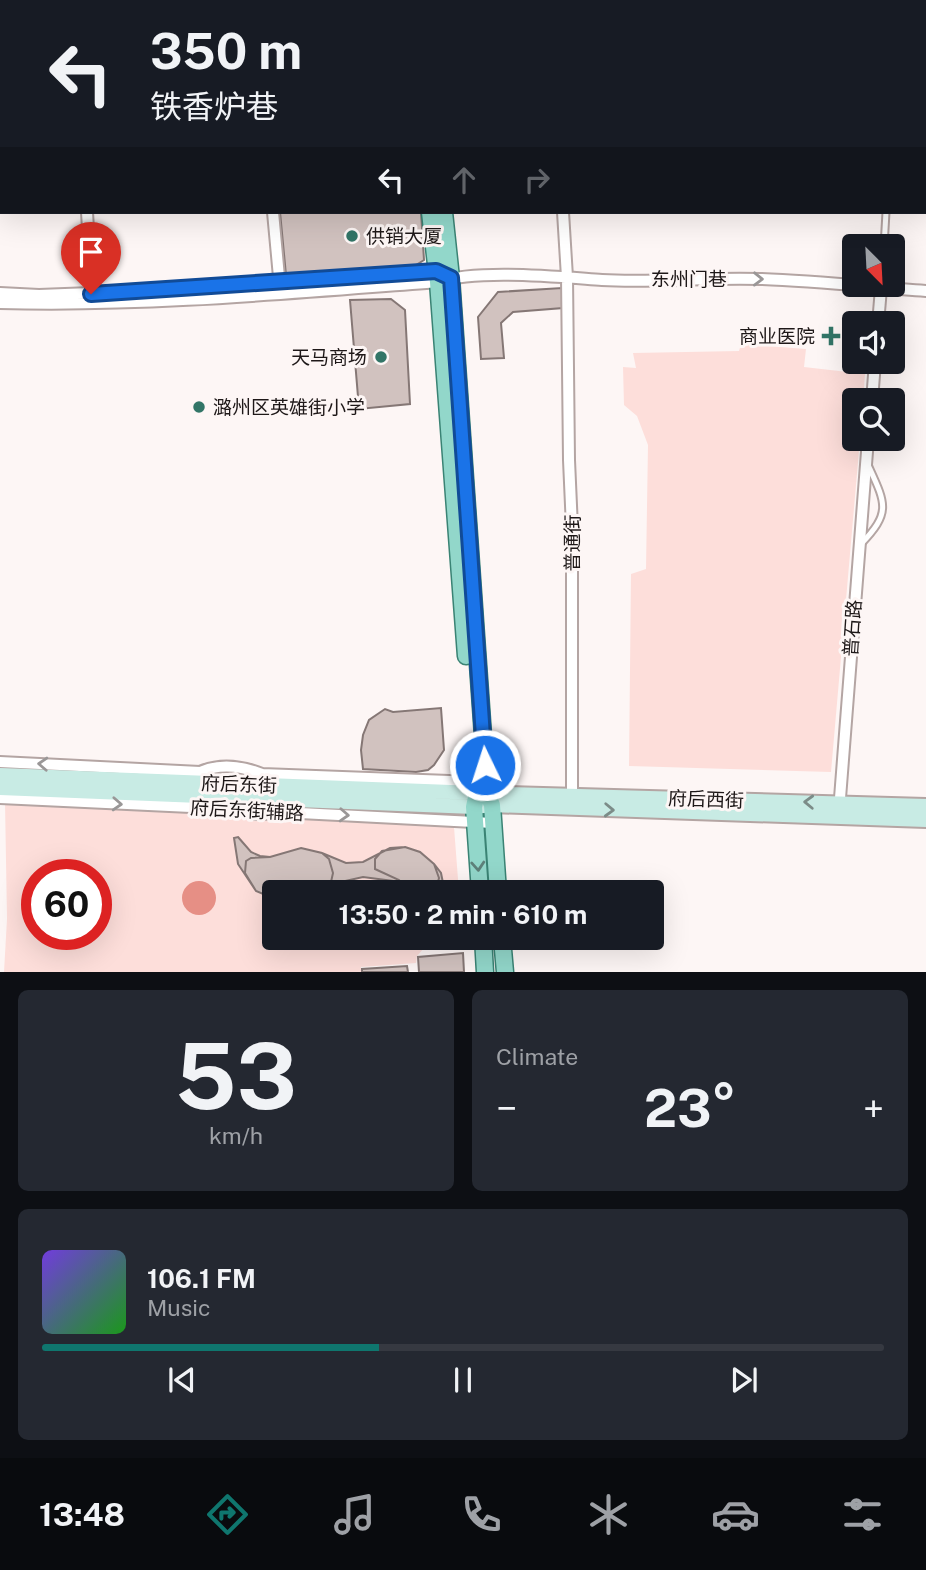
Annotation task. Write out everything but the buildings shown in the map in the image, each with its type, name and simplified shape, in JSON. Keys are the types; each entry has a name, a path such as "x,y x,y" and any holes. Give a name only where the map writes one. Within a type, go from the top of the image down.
{"main road":[{"path":"430,214 442,277"},
{"path":"444,214 442,277 481,796 475,824 479,880"},
{"name":"府后东街","path":"0,775 481,796"},
{"name":"府后东街","path":"0,788 481,796"},
{"path":"481,796 493,823 497,880"},
{"name":"府后西街","path":"481,796 572,802 839,810 926,806"},
{"name":"府后西街","path":"839,810 926,820"},
{"path":"484,950 485,971"},
{"path":"503,950 505,971"}],"street":[{"path":"87,214 92,299"},
{"path":"273,214 280,288"},
{"name":"普通街","path":"563,214 572,528 572,802"},
{"name":"东州门巷","path":"92,299 442,277 761,279 842,284"},
{"name":"东州门巷","path":"905,289 926,291"},
{"path":"0,293 92,299"},
{"path":"0,303 92,299"},
{"name":"普石路","path":"839,810 867,451"},
{"name":"府后东街辅路","path":"0,762 200,772 211,767 245,768 262,774 481,796"},
{"name":"府后东街辅路","path":"0,798 233,809 254,814 300,813 493,823"}],"lane":[{"path":"885,234 886,214"},
{"path":"859,547 878,527 884,509 881,493 866,461"}],"shaded area":[{"path":"741,344 806,349 804,367 842,371 842,374 865,374 864,388 842,388 842,451 859,451 831,772 629,766 631,574 646,569 648,445 637,416 624,405 623,367 636,368 633,353 739,351"},
{"path":"5,802 454,827 458,880 262,880 262,950 422,950 417,956 416,963 361,967 361,972 4,972 7,919"},
{"path":"199,881 211,886 216,898 211,910 199,915 187,910 182,898 187,886"}],"place":[{"name":"供销大厦","path":"352,236"},
{"name":"商业医院","path":"831,336"},
{"name":"天马商场","path":"381,357"},
{"name":"潞州区英雄街小学","path":"199,407"}],"route":[{"path":"91,294 436,271 451,278 485,765"}]}
